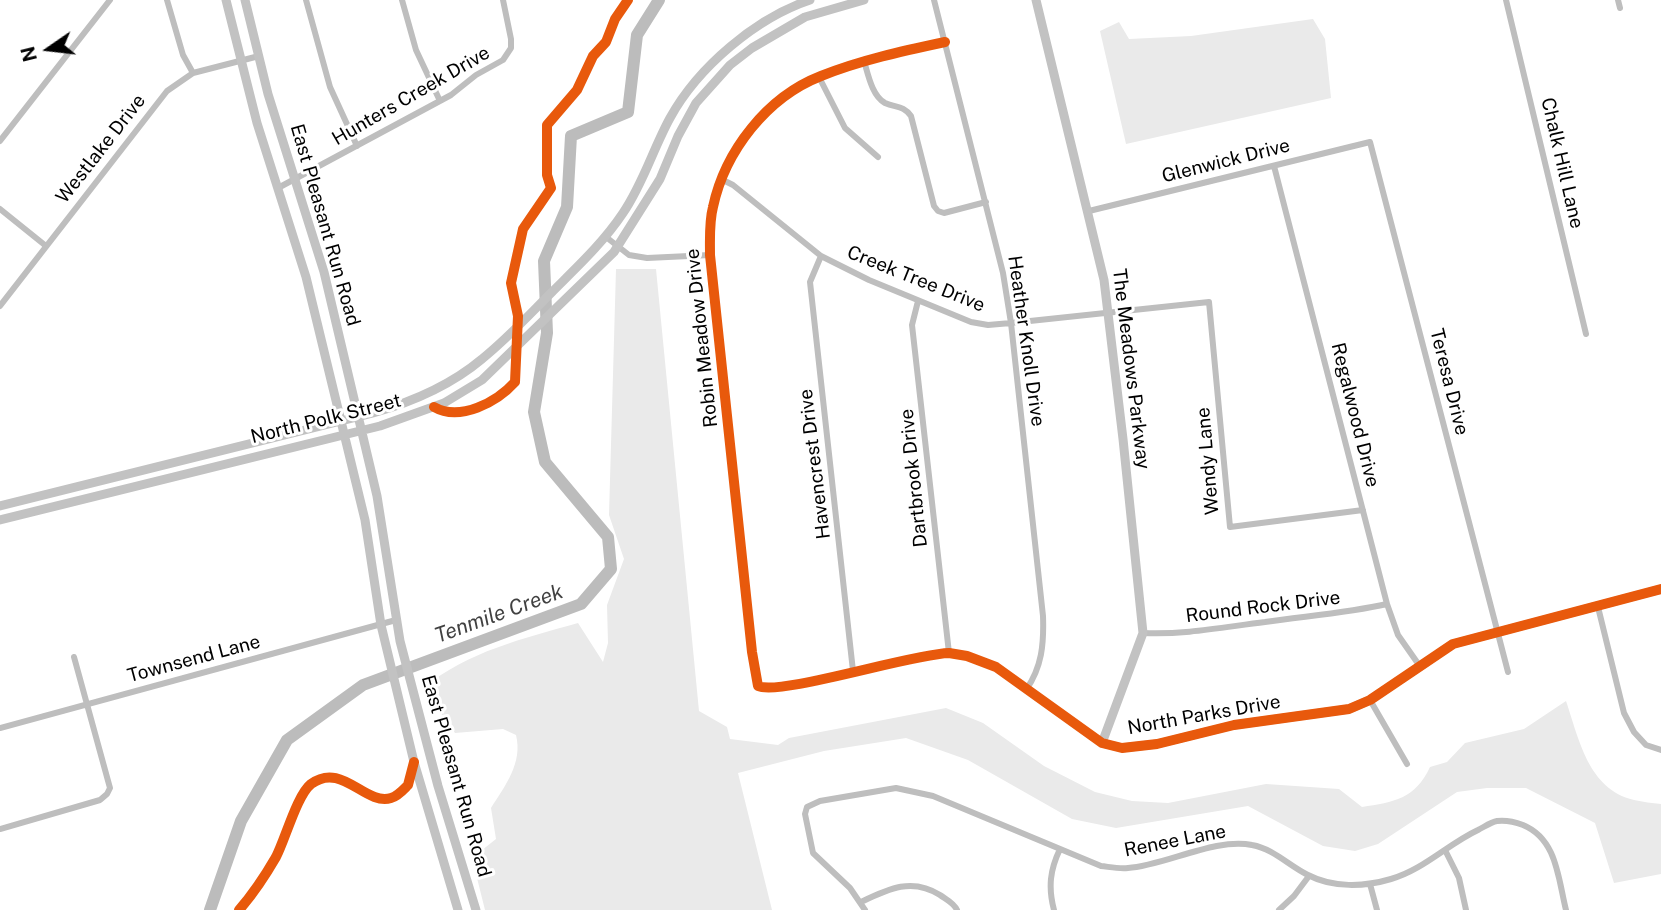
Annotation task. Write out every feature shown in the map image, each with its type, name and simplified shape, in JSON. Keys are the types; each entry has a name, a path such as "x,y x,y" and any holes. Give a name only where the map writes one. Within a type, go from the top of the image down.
{"main road":[{"name":"East Pleasant Run Road","path":"226,0 257,123 306,277 365,520 381,625 403,718 458,910"},
{"name":"East Pleasant Run Road","path":"245,0 268,94 324,272 380,515 400,641 476,910"},
{"name":"North Polk Street","path":"0,506 388,409 444,385 482,360 606,237 637,190 672,114 693,85 719,57 741,37 772,17 810,0"},
{"name":"North Polk Street","path":"0,520 344,435 403,419 444,403 481,380 514,351 618,246 660,180 678,136 696,103 730,65 752,48 805,18 864,0"},
{"name":"The Meadows Parkway","path":"1036,0 1104,280 1143,633 1102,743"},
{"path":"306,277 324,272"},
{"path":"256,442 259,454"},
{"path":"112,478 116,491"},
{"path":"45,495 49,508"},
{"path":"365,520 380,515"},
{"name":"North Parks Drive","path":"1102,743 1122,748 1157,744 1234,725 1349,709 1370,700 1453,644 1661,589"},
{"path":"436,840 453,835"}],"street":[{"path":"0,141 110,0"},
{"path":"167,0 183,55 194,73"},
{"path":"306,0 330,87 358,146"},
{"path":"402,0 416,50 440,101"},
{"name":"Hunters Creek Drive","path":"278,188 440,101 508,56 511,48 510,28 503,0"},
{"name":"Heather Knoll Drive","path":"934,0 1003,272 1011,323 1044,636 1037,673 1026,690"},
{"name":"Chalk Hill Lane","path":"1506,0 1586,334"},
{"path":"1618,0 1620,8"},
{"name":"Robin Meadow Drive","path":"758,686 752,652 710,255 713,207 735,150 752,125 788,93 819,77 864,61 945,41"},
{"name":"Westlake Drive","path":"0,306 167,91 194,73 259,56"},
{"path":"864,61 878,96 885,103 905,108 911,116 934,206 938,211 943,213 986,202"},
{"path":"819,77 845,128 878,157"},
{"name":"Glenwick Drive","path":"1089,211 1370,142"},
{"name":"Teresa Drive","path":"1370,142 1508,672"},
{"name":"Regalwood Drive","path":"1274,166 1387,604 1398,635 1419,666"},
{"name":"Creek Tree Drive","path":"723,180 733,185 821,256 918,301 971,322 988,325 1209,302"},
{"path":"0,209 46,246"},
{"path":"606,237 629,256 647,258 710,255"},
{"name":"Havencrest Drive","path":"821,256 810,282 853,671"},
{"name":"Dartbrook Drive","path":"918,301 912,325 949,653"},
{"name":"Wendy Lane","path":"1209,302 1230,527 1363,510"},
{"name":"Round Rock Drive","path":"1143,633 1189,633 1341,614 1387,604"},
{"path":"1598,607 1624,713 1634,732 1646,745 1661,750"},
{"name":"Townsend Lane","path":"0,728 396,620"},
{"name":"North Parks Drive","path":"758,686 765,689 793,685 949,653 967,656 996,667 1102,743"},
{"path":"0,829 100,800 110,788 74,657"},
{"path":"1370,700 1407,764"},
{"name":"Renee Lane","path":"861,902 813,853 806,824 807,807 820,801 896,788 933,796 1101,866 1128,868 1224,845 1253,845 1273,852 1308,876 1337,884 1370,884 1393,879 1422,865 1495,821 1523,825 1537,832 1546,841 1553,856 1566,910"},
{"path":"1054,910 1050,880 1052,866 1060,849"},
{"path":"1444,850 1459,878 1466,910"},
{"path":"1279,910 1294,896 1308,876"},
{"path":"1370,884 1377,910"},
{"path":"865,910 861,902 888,888 901,885 921,887 937,893 957,910"}],"shaded area":[{"path":"1313,19 1325,39 1331,98 1126,144 1100,31 1119,22 1129,39 1191,36"},
{"path":"616,269 656,269 699,711 727,727 730,739 778,745 789,738 946,708 983,723 1044,766 1095,792 1132,801 1168,803 1266,784 1339,789 1362,807 1402,797 1418,786 1430,767 1447,762 1465,743 1524,729 1566,701 1588,761 1606,785 1618,794 1634,800 1661,804 1661,874 1614,883 1595,823 1526,788 1487,788 1457,792 1378,844 1355,851 1323,846 1248,806 1116,828 1072,819 968,760 906,738 824,751 738,773 772,910 485,910 472,858 496,839 491,808 515,765 518,745 516,735 503,729 455,733 423,688 477,655 578,623 603,662 608,643 607,605 624,559 609,515"}],"waterway":[{"name":"Tenmile Creek","path":"210,910 241,821 287,740 363,685 581,604 611,569 608,537 545,462 534,412 547,333 544,261 567,207 571,136 628,112 637,35 659,0"}],"cycle path":[{"path":"434,407 455,412 477,408 515,382 518,316 511,283 523,229 551,188 547,175 547,125 577,90 593,56 606,42 615,19 628,0"},
{"path":"945,42 851,65 801,85 783,97 751,128 738,146 719,186 711,219 710,255 752,652 758,686 792,685 931,655 949,653 967,656 996,667 1102,743 1122,748 1157,744 1234,725 1349,709 1370,700 1453,644 1661,589"},
{"path":"239,910 276,857 296,807 311,784 322,778 333,778 343,780 372,796 391,798 408,785 414,762"}]}
